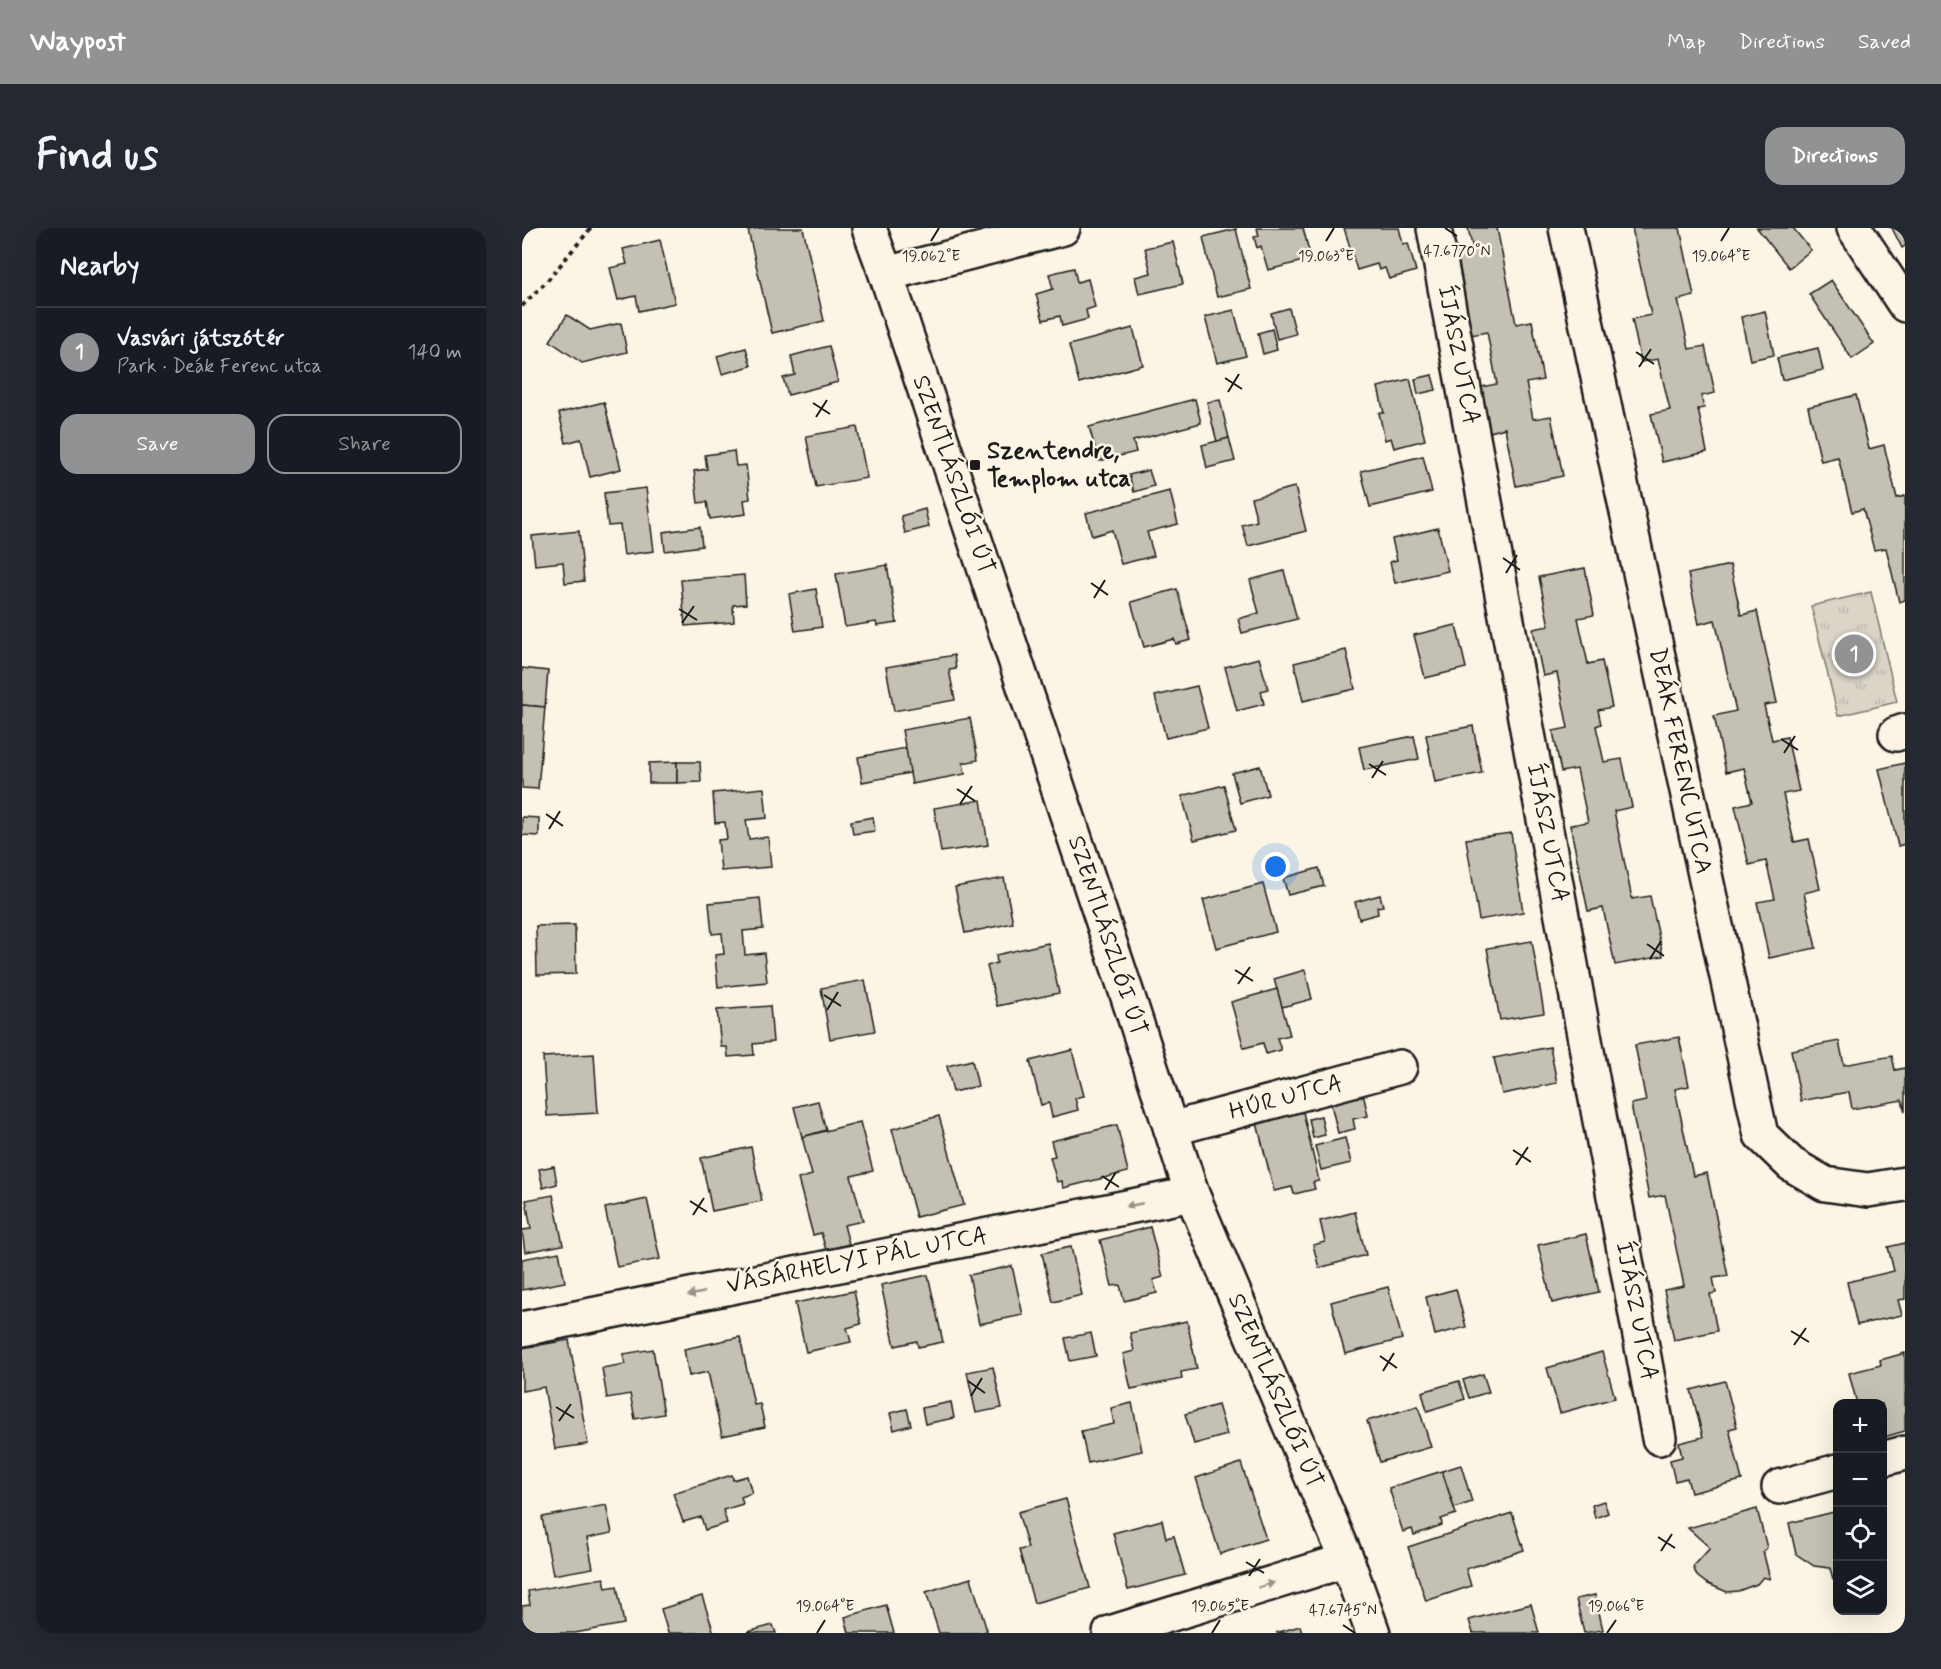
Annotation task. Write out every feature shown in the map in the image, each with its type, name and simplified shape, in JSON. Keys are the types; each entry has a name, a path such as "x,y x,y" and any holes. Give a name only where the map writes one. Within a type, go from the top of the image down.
{"street":[{"name":"SZENTLÁSZLÓI ÚT","path":"869,228 1192,1194 1347,1560 1373,1633"},
{"path":"886,274 1063,228"},
{"name":"ÍJÁSZ UTCA","path":"1434,228 1659,1438"},
{"name":"DEÁK FERENC UTCA","path":"1566,228 1761,1135 1791,1164 1825,1184 1868,1190 1905,1184"},
{"path":"1854,228 1905,304"},
{"name":"HÚR UTCA","path":"1171,1129 1400,1067"},
{"name":"VÁSÁRHELYI PÁL UTCA","path":"522,1329 1192,1194"},
{"path":"1887,1458 1905,1453"},
{"path":"1779,1487 1833,1472"},
{"path":"1110,1633 1347,1560"}],"path":[{"path":"522,306 547,281 591,228"}],"green space":[{"path":"1871,592 1897,702 1838,716 1811,606"}],"building":[{"path":"803,228 824,321 772,333 748,230"},
{"path":"1257,228 1303,228 1311,259 1268,270 1261,246 1257,248 1254,237 1259,236"},
{"path":"1344,228 1399,228 1403,244 1408,243 1416,271 1389,279 1385,268 1379,270 1377,264 1357,270"},
{"path":"1468,228 1497,228 1516,324 1532,321 1543,380 1526,383 1533,419 1551,416 1563,476 1516,486 1505,428 1490,432 1481,387 1497,384 1487,332 1471,335 1454,253 1473,250"},
{"path":"1632,228 1680,228 1694,296 1678,300 1689,349 1705,346 1715,393 1701,396 1704,408 1698,409 1707,452 1662,462 1651,414 1670,410 1658,359 1641,362 1632,319 1651,315"},
{"path":"1757,228 1793,228 1811,250 1789,268"},
{"path":"1892,228 1905,228 1905,246 1902,248"},
{"path":"1236,229 1251,289 1217,297 1203,237"},
{"path":"660,240 675,303 639,311 636,296 618,300 610,268 627,264 623,249"},
{"path":"1173,242 1183,284 1139,294 1135,277 1151,273 1145,248"},
{"path":"1074,268 1077,282 1088,279 1095,307 1086,310 1088,319 1062,326 1060,316 1043,320 1036,294 1053,289 1049,274"},
{"path":"1831,280 1874,344 1852,359 1809,294"},
{"path":"1289,308 1296,334 1277,339 1271,313"},
{"path":"1234,310 1246,356 1217,363 1205,317"},
{"path":"1765,311 1774,355 1750,360 1741,317"},
{"path":"567,315 590,330 621,323 627,352 582,363 550,341"},
{"path":"1133,328 1143,365 1079,383 1069,345"},
{"path":"1272,329 1277,350 1263,354 1258,333"},
{"path":"829,346 838,382 788,395 783,378 795,375 791,356"},
{"path":"746,348 751,366 722,374 717,356"},
{"path":"1818,348 1823,370 1782,380 1777,358"},
{"path":"1432,375 1436,390 1418,394 1415,379"},
{"path":"1410,379 1425,440 1394,448 1391,438 1385,440 1379,413 1384,413 1378,387"},
{"path":"1856,395 1869,449 1884,445 1897,498 1905,496 1905,600 1899,602 1886,548 1874,550 1863,509 1852,512 1838,457 1821,461 1808,407"},
{"path":"1195,399 1201,423 1133,441 1136,452 1099,461 1089,427"},
{"path":"1220,400 1229,438 1217,442 1207,402"},
{"path":"604,402 621,469 590,477 581,439 566,443 559,413"},
{"path":"857,427 867,478 816,487 806,436"},
{"path":"1229,438 1235,461 1207,468 1202,445"},
{"path":"734,451 736,466 746,465 750,499 744,500 746,514 710,519 707,502 698,503 694,471 707,469 705,455"},
{"path":"1423,456 1432,492 1370,507 1361,471"},
{"path":"1149,470 1154,486 1134,492 1129,475"},
{"path":"1295,487 1306,531 1248,546 1242,525 1257,521 1251,498"},
{"path":"646,488 654,551 624,555 620,525 608,526 604,493"},
{"path":"1170,491 1178,524 1147,532 1154,556 1121,564 1112,530 1092,536 1086,513"},
{"path":"925,509 929,527 905,533 901,516"},
{"path":"700,527 702,546 665,551 663,532"},
{"path":"1438,528 1448,571 1395,583 1390,562 1397,560 1392,539"},
{"path":"579,531 584,581 565,583 563,562 535,565 532,536"},
{"path":"887,565 897,623 877,626 876,622 845,627 836,574"},
{"path":"1730,565 1741,615 1757,611 1777,703 1764,705 1772,740 1787,737 1799,791 1783,794 1794,842 1809,839 1820,889 1804,893 1816,948 1769,958 1757,902 1775,899 1766,861 1749,865 1735,806 1752,802 1744,768 1726,772 1714,716 1736,711 1715,620 1699,624 1688,574"},
{"path":"1585,568 1594,615 1578,618 1588,664 1602,661 1612,707 1598,710 1601,724 1596,726 1604,762 1622,759 1632,807 1614,811 1632,899 1650,896 1663,956 1615,965 1603,908 1588,911 1570,825 1588,822 1577,769 1561,772 1553,731 1568,728 1557,673 1543,676 1533,629 1549,626 1539,577"},
{"path":"1284,571 1297,619 1242,633 1238,619 1259,613 1250,580"},
{"path":"744,575 746,604 733,605 734,622 685,626 681,580"},
{"path":"816,589 822,627 795,631 789,594"},
{"path":"1177,589 1191,640 1176,644 1174,639 1144,647 1131,602"},
{"path":"1456,625 1466,668 1425,678 1414,635"},
{"path":"1346,650 1355,689 1303,701 1294,663"},
{"path":"954,655 956,669 949,670 955,700 894,711 886,667"},
{"path":"1259,658 1268,689 1261,691 1264,704 1237,711 1225,667"},
{"path":"522,668 548,671 545,707 522,705"},
{"path":"1197,686 1208,728 1166,738 1155,696"},
{"path":"522,705 545,707 538,789 522,788"},
{"path":"970,718 978,760 963,763 965,774 912,784 902,730"},
{"path":"1473,726 1482,773 1435,782 1426,735"},
{"path":"1414,736 1419,759 1364,770 1359,747"},
{"path":"906,748 910,773 862,782 858,757"},
{"path":"677,762 677,783 649,783 649,763"},
{"path":"677,762 700,762 701,782 677,783"},
{"path":"1905,763 1905,844 1898,846 1879,769"},
{"path":"1260,766 1268,795 1240,803 1232,773"},
{"path":"1224,785 1236,830 1194,840 1182,796"},
{"path":"764,788 767,818 746,820 749,839 768,837 771,867 721,871 718,840 727,839 725,822 715,823 713,793"},
{"path":"981,800 988,845 941,852 934,808"},
{"path":"522,817 539,818 539,836 522,835"},
{"path":"873,817 875,831 853,834 851,821"},
{"path":"1511,833 1523,912 1479,920 1466,839"},
{"path":"1319,868 1324,886 1288,895 1283,878"},
{"path":"1004,878 1013,923 965,933 955,887"},
{"path":"1263,884 1276,932 1216,948 1203,900"},
{"path":"1380,895 1383,906 1377,907 1378,914 1359,919 1355,902"},
{"path":"760,898 763,929 743,931 745,955 764,953 767,982 718,987 715,955 724,954 722,933 712,934 709,903"},
{"path":"575,925 576,974 537,975 536,926"},
{"path":"1532,941 1544,1013 1500,1020 1487,948"},
{"path":"1048,943 1059,993 997,1006 987,966 997,963 996,955"},
{"path":"1305,970 1312,999 1282,1007 1274,979"},
{"path":"865,980 875,1031 830,1039 821,988"},
{"path":"1277,989 1290,1035 1277,1038 1281,1050 1266,1054 1263,1043 1244,1048 1231,1002"},
{"path":"770,1006 773,1042 753,1044 754,1055 728,1057 727,1047 721,1047 717,1010"},
{"path":"1679,1037 1689,1086 1675,1089 1693,1176 1707,1173 1728,1276 1713,1278 1716,1293 1710,1294 1717,1331 1674,1340 1664,1290 1684,1286 1665,1195 1649,1198 1631,1104 1646,1101 1635,1045"},
{"path":"1839,1041 1844,1065 1892,1056 1895,1070 1905,1068 1905,1112 1902,1100 1852,1109 1849,1092 1801,1101 1791,1050"},
{"path":"1550,1047 1557,1083 1502,1094 1494,1058"},
{"path":"1072,1050 1084,1096 1075,1098 1078,1110 1052,1117 1049,1103 1041,1105 1030,1061"},
{"path":"594,1054 598,1113 547,1116 543,1057"},
{"path":"972,1060 978,1086 953,1092 947,1066"},
{"path":"1361,1084 1368,1116 1353,1119 1355,1129 1338,1133 1328,1092"},
{"path":"818,1101 826,1130 802,1137 794,1107"},
{"path":"1303,1112 1319,1181 1313,1182 1315,1189 1294,1194 1292,1187 1274,1191 1257,1123"},
{"path":"939,1116 964,1205 916,1217 892,1129"},
{"path":"1321,1116 1325,1135 1313,1138 1309,1119"},
{"path":"860,1122 873,1171 851,1176 863,1221 844,1225 849,1244 826,1250 821,1233 813,1235 798,1179 812,1175 802,1137"},
{"path":"1117,1125 1128,1172 1063,1188 1062,1181 1057,1182 1050,1157 1055,1156 1051,1141"},
{"path":"1345,1138 1351,1163 1321,1170 1315,1146"},
{"path":"751,1147 762,1201 712,1211 701,1158"},
{"path":"554,1166 557,1184 543,1188 539,1169"},
{"path":"553,1195 563,1245 525,1252 522,1230 531,1229 526,1200"},
{"path":"647,1199 660,1259 617,1267 605,1208"},
{"path":"1355,1212 1366,1255 1319,1268 1313,1245 1325,1242 1320,1221"},
{"path":"1150,1227 1163,1277 1153,1280 1157,1293 1124,1301 1120,1285 1112,1286 1100,1240"},
{"path":"1586,1234 1599,1292 1552,1303 1538,1245"},
{"path":"1905,1243 1905,1299 1898,1300 1902,1315 1857,1325 1847,1282 1894,1271 1888,1247"},
{"path":"1071,1247 1082,1295 1053,1302 1042,1253"},
{"path":"559,1252 565,1282 522,1290 522,1259"},
{"path":"1012,1266 1023,1315 979,1324 969,1275"},
{"path":"928,1275 943,1342 918,1347 917,1341 895,1346 881,1285"},
{"path":"1388,1287 1402,1339 1345,1354 1331,1302"},
{"path":"1456,1289 1466,1327 1435,1335 1426,1297"},
{"path":"854,1291 861,1324 847,1328 851,1342 806,1352 795,1303"},
{"path":"1187,1321 1197,1369 1181,1372 1182,1379 1131,1389 1123,1354 1134,1351 1130,1333"},
{"path":"1091,1333 1096,1356 1070,1361 1065,1338"},
{"path":"740,1337 754,1405 760,1404 765,1427 722,1436 708,1372 689,1376 684,1349"},
{"path":"569,1340 588,1444 555,1449 544,1387 522,1391 522,1348"},
{"path":"653,1349 664,1414 635,1419 630,1394 607,1398 602,1368 625,1364 623,1354"},
{"path":"1602,1352 1615,1398 1560,1413 1547,1368"},
{"path":"1905,1353 1905,1431 1887,1436 1887,1399 1856,1399 1849,1373 1881,1365 1880,1360"},
{"path":"993,1367 1002,1408 976,1413 967,1372"},
{"path":"1483,1374 1489,1392 1469,1398 1463,1380"},
{"path":"1459,1381 1465,1399 1427,1411 1422,1392"},
{"path":"1725,1381 1737,1427 1729,1429 1742,1480 1691,1493 1687,1478 1675,1481 1670,1460 1682,1457 1679,1443 1703,1437 1691,1390"},
{"path":"951,1402 954,1418 925,1424 922,1408"},
{"path":"1132,1403 1142,1451 1088,1463 1081,1431 1114,1424 1111,1408"},
{"path":"1218,1405 1227,1435 1194,1444 1185,1414"},
{"path":"1418,1406 1431,1447 1380,1462 1367,1421"},
{"path":"907,1409 911,1425 894,1430 890,1413"},
{"path":"1241,1463 1266,1539 1220,1554 1196,1478"},
{"path":"1461,1465 1472,1502 1454,1508 1442,1471"},
{"path":"1442,1471 1456,1514 1441,1519 1442,1525 1414,1535 1412,1529 1403,1532 1389,1488"},
{"path":"732,1475 733,1480 747,1476 752,1493 741,1497 743,1504 723,1510 727,1523 705,1530 701,1517 683,1522 673,1493"},
{"path":"1066,1499 1090,1588 1034,1603 1019,1550 1028,1548 1018,1512"},
{"path":"1604,1501 1608,1513 1595,1518 1592,1505"},
{"path":"606,1505 612,1533 587,1538 593,1568 553,1575 542,1517"},
{"path":"1757,1509 1767,1548 1763,1551 1770,1579 1763,1577 1757,1584 1738,1591 1727,1592 1706,1583 1697,1576 1693,1567 1710,1548 1688,1528"},
{"path":"1833,1512 1833,1579 1830,1568 1814,1566 1796,1554 1789,1523"},
{"path":"1512,1513 1524,1550 1466,1569 1471,1586 1426,1601 1408,1547"},
{"path":"1162,1520 1166,1538 1174,1536 1185,1575 1128,1590 1113,1533"},
{"path":"604,1578 606,1588 617,1586 624,1624 575,1633 522,1633 522,1606 530,1605 528,1591"},
{"path":"971,1578 987,1631 939,1633 926,1592"},
{"path":"1595,1595 1603,1630 1584,1633 1576,1599"},
{"path":"702,1596 714,1633 668,1633 661,1609"},
{"path":"1531,1604 1539,1633 1473,1633 1469,1620"},
{"path":"886,1605 894,1633 849,1633 845,1617"},
{"path":"773,1625 776,1633 748,1632"},
{"path":"1300,1626 1302,1633 1276,1633"}],"place":[{"name":"Szentendre, Templom utca","path":"975,465"},
{"name":"Vasvári játszótér","path":"1854,654"}]}
